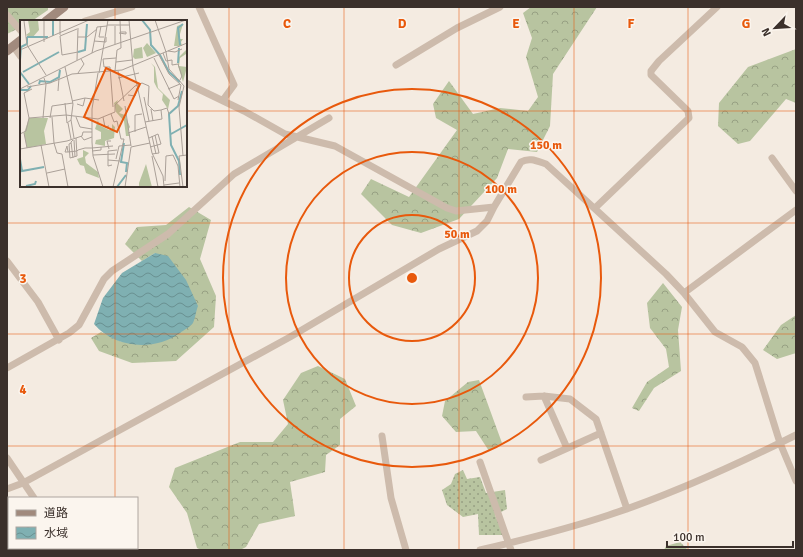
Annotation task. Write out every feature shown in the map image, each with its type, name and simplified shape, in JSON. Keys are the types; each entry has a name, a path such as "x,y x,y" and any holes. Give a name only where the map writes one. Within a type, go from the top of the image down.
{"main road":[{"path":"47,20 64,7"},
{"path":"10,49 20,41"}],"street":[{"path":"87,20 132,7"},
{"path":"199,7 234,85 223,100"},
{"path":"396,65 457,28 500,7"},
{"path":"595,208 689,118 688,111 651,75 650,71 658,61 717,7"},
{"path":"7,15 20,30"},
{"path":"10,49 20,56"},
{"path":"187,83 223,100 286,134 335,146 447,208 456,211 470,211 494,207"},
{"path":"7,368 59,340 79,325 104,279 112,270 168,234 234,174 329,118"},
{"path":"772,158 796,191"},
{"path":"7,489 23,483 290,337 439,249 477,231 487,221 521,162 525,159 535,159 546,164 595,208 684,293 715,332 742,347 755,363 780,443 796,481"},
{"path":"684,293 796,210"},
{"path":"7,261 38,302 59,340"},
{"path":"526,397 544,396 570,399 596,419 627,509"},
{"path":"544,396 567,448"},
{"path":"541,460 601,433"},
{"path":"382,436 391,498 406,550"},
{"path":"480,550 510,547 655,499 796,436"},
{"path":"7,458 33,497"},
{"path":"480,462 510,547"}],"green space":[{"path":"7,7 48,7 48,10 33,20 20,20 20,28 7,34"},
{"path":"531,7 597,7 553,74 550,126 537,152 508,149 497,178 459,219 421,233 392,225 361,194 371,179 409,197 457,130 436,118 433,104 449,81 473,114 500,108 528,111 538,97 526,57 532,38 523,13"},
{"path":"796,49 796,103 786,99 750,141 738,144 718,126 719,103 748,67"},
{"path":"189,207 211,220 200,259 216,296 214,327 176,361 132,363 99,351 91,338 101,332 122,342 155,253 142,261 125,244 137,227 166,225"},
{"path":"663,283 682,307 678,330 681,371 654,388 639,411 632,408 647,382 669,367 666,349 650,328 647,303"},
{"path":"796,315 796,353 777,359 763,350 781,325"},
{"path":"318,366 345,379 356,406 340,419 340,445 326,455 325,472 290,482 295,516 259,524 246,547 240,550 201,550 197,548 187,513 169,487 175,468 240,442 273,442 288,424 283,400 301,373"},
{"path":"479,380 502,443 489,451 476,431 456,432 442,416 445,401 468,382"},
{"path":"463,470 467,479 480,477 486,493 505,490 507,509 495,515 504,535 479,535 478,514 463,517 447,505 442,490 451,484 455,474"},
{"path":"680,542 688,550 664,550 666,546"}],"water":[{"path":"155,253 168,256 186,280 198,306 193,323 170,339 159,343 136,345 124,343 103,332 94,324 103,298 122,273"}]}
